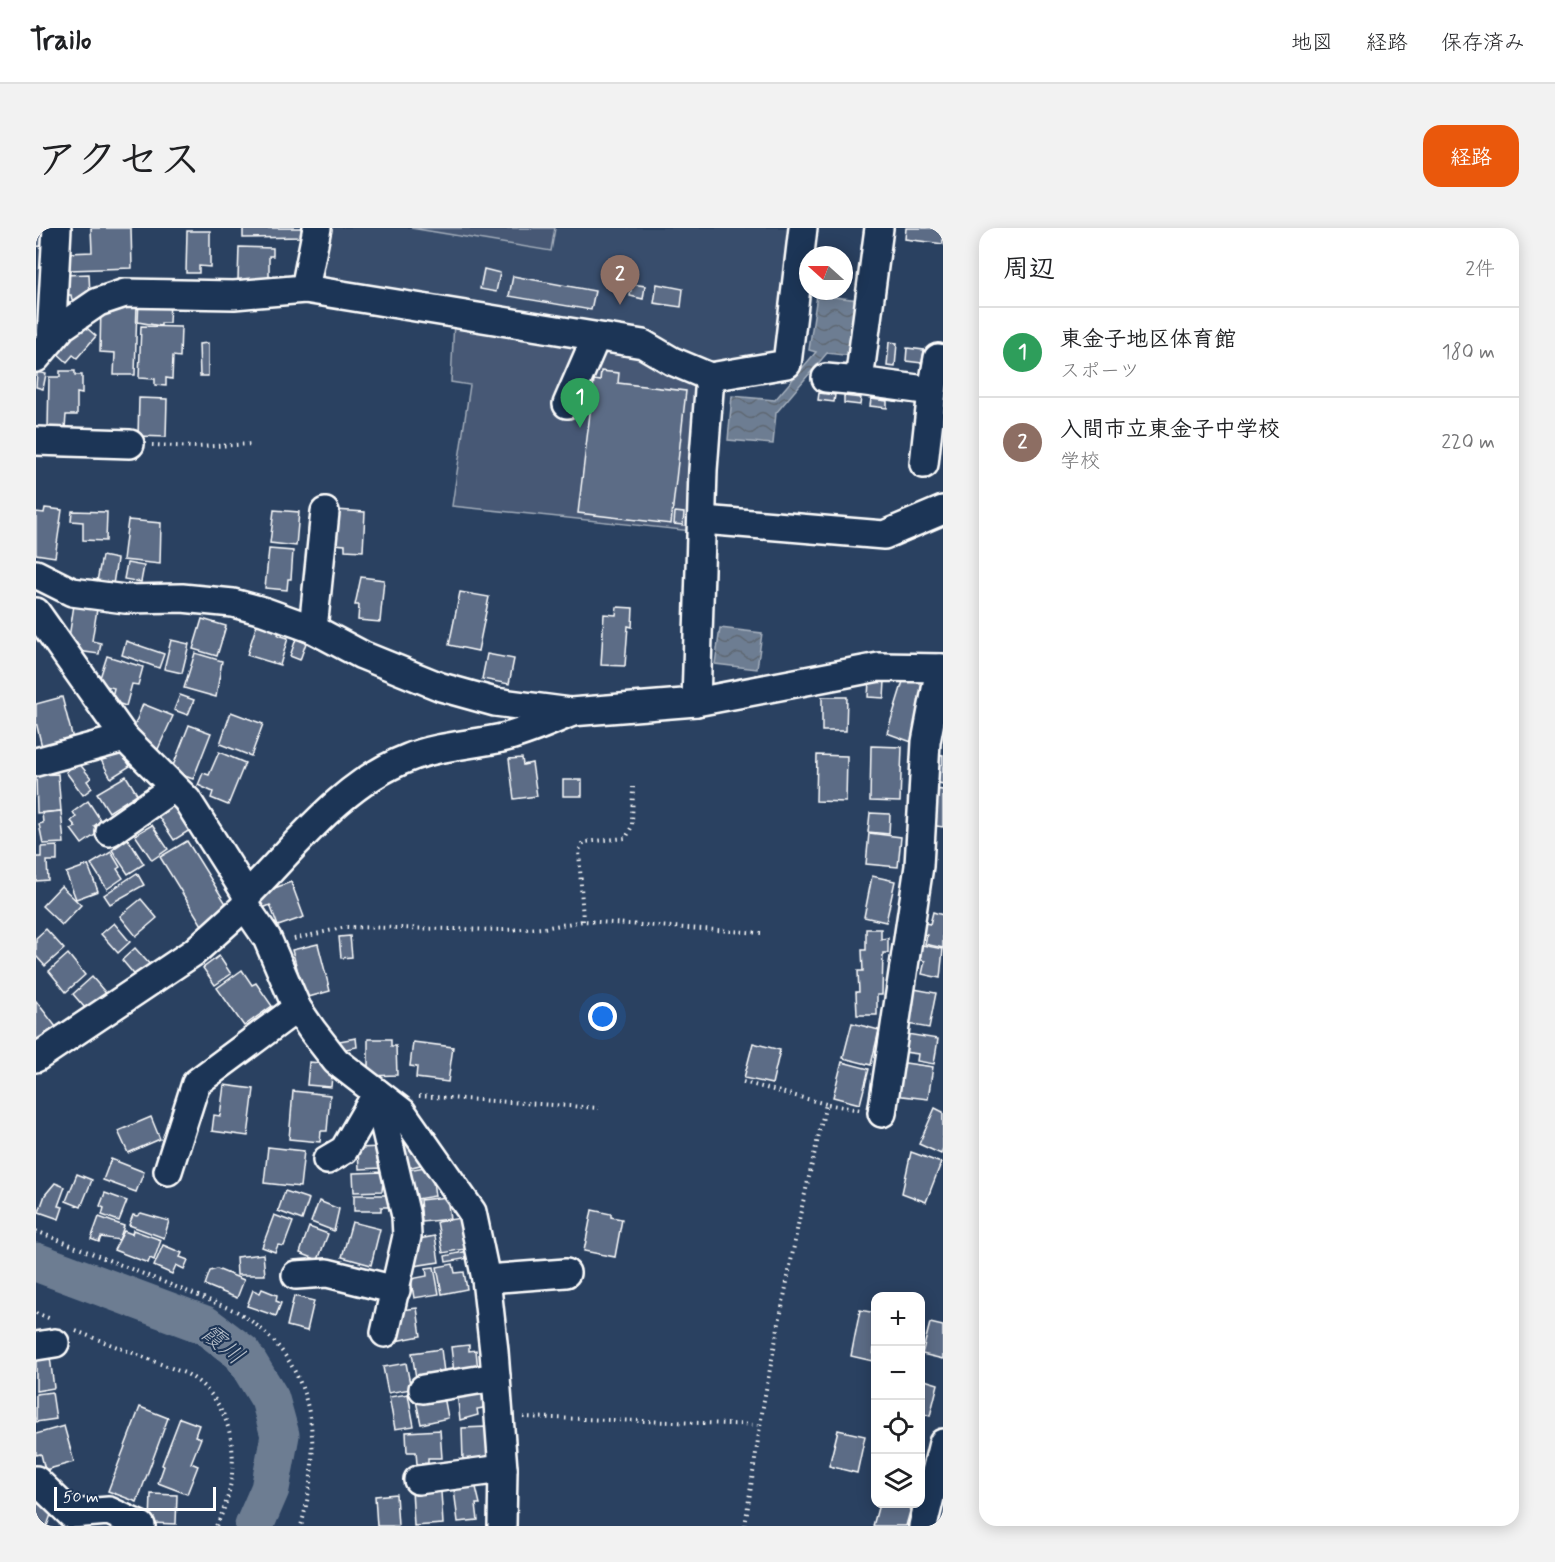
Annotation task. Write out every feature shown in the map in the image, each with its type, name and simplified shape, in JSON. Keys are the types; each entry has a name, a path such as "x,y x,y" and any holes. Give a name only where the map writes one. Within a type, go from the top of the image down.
{"street":[{"path":"44,349 46,254 57,228"},
{"path":"305,289 317,228"},
{"path":"44,349 63,326 98,302 125,293 234,295 305,289 642,344 672,361 710,377 787,364 803,228"},
{"path":"859,381 879,228"},
{"path":"567,404 596,337"},
{"path":"924,464 938,358"},
{"path":"696,702 703,470 710,377"},
{"path":"826,378 932,391"},
{"path":"36,441 130,444"},
{"path":"703,520 884,535 943,510"},
{"path":"313,628 325,512"},
{"path":"36,574 72,592 124,599 182,598 233,603 286,617 313,628 362,655 441,687 495,702 571,712 696,702 879,667 941,668 926,741 919,866 882,1113"},
{"path":"36,612 125,738 187,800 270,945 297,1008 336,1061 402,1112 472,1212 486,1279 496,1377 503,1469 502,1526"},
{"path":"36,1058 194,952 246,900 328,810 364,781 383,769 436,749 533,729 571,712"},
{"path":"36,762 125,738"},
{"path":"110,832 173,788"},
{"path":"168,1171 196,1083 297,1008"},
{"path":"327,1160 344,1150 377,1093"},
{"path":"377,1093 406,1216 407,1236 385,1333"},
{"path":"296,1275 327,1273 396,1290"},
{"path":"486,1279 566,1273"},
{"path":"423,1389 496,1377"},
{"path":"924,1526 926,1489 943,1443"},
{"path":"418,1480 503,1469"},
{"path":"36,1480 71,1514 109,1511 141,1526"}],"path":[{"path":"130,444 197,447 252,444"},
{"path":"583,921 579,850 584,842 626,838 632,826 633,788"},
{"path":"270,945 345,927 504,930 544,928 583,921 760,933"},
{"path":"743,1082 826,1104 882,1113"},
{"path":"377,1093 599,1108"},
{"path":"745,1526 760,1425 800,1215 826,1104"},
{"path":"36,1231 218,1303 253,1321 267,1335 294,1372 305,1396 313,1426 313,1461 309,1496 301,1526"},
{"path":"36,1313 54,1335 187,1374 201,1382 219,1406 234,1457 233,1483 216,1526"},
{"path":"498,1416 760,1425"}],"shaded area":[{"path":"324,228 798,228 782,360 727,369 321,284 315,276"},
{"path":"411,228 555,228 551,251"},
{"path":"454,321 624,346 696,378 692,531 452,506 470,385 451,382"}],"water":[{"path":"816,300 859,300 851,356 827,353 776,413 773,444 728,440 732,396 775,400 816,352 809,350"},
{"path":"720,628 762,633 757,669 715,664"}],"building":[{"path":"36,228 38,228 38,234 49,235 48,247 36,246"},
{"path":"91,228 131,228 132,268 69,270 68,253 92,252"},
{"path":"243,228 301,228 302,237 243,238"},
{"path":"906,228 943,228 943,244 905,239"},
{"path":"187,231 210,231 210,267 199,266 199,273 186,273"},
{"path":"239,247 273,248 273,256 269,256 269,280 238,280"},
{"path":"484,269 500,273 496,292 480,289"},
{"path":"89,274 90,295 84,295 84,299 72,300 71,295 64,295 64,275"},
{"path":"513,276 595,291 591,310 509,296"},
{"path":"632,284 645,286 643,299 630,296"},
{"path":"657,284 683,289 681,307 654,303"},
{"path":"139,299 170,301 169,323 161,323 161,326 138,322"},
{"path":"101,303 137,304 135,375 114,375 115,353 100,352"},
{"path":"80,322 96,336 77,358 73,355 67,362 55,351"},
{"path":"141,326 181,327 180,357 173,356 172,379 166,378 166,386 155,385 155,379 139,378"},
{"path":"889,342 897,343 895,367 887,366"},
{"path":"208,343 208,376 200,376 199,344"},
{"path":"907,348 924,350 922,363 906,361"},
{"path":"60,371 75,371 75,375 82,375 82,394 77,393 77,415 66,415 65,428 48,428 49,377 60,377"},
{"path":"601,371 619,373 618,383 686,391 671,524 578,513 594,380 600,381"},
{"path":"37,372 46,374 43,389 36,387"},
{"path":"819,393 835,395 834,402 818,400"},
{"path":"844,396 861,398 860,405 844,403"},
{"path":"139,398 167,399 166,437 138,436"},
{"path":"871,399 887,401 887,408 870,406"},
{"path":"45,508 62,510 55,557 36,554 36,512 44,513"},
{"path":"274,510 299,512 296,546 270,543"},
{"path":"336,510 365,512 363,551 345,550 345,545 334,544"},
{"path":"72,511 107,512 106,541 83,540 83,522 71,521"},
{"path":"675,512 684,513 683,525 674,524"},
{"path":"128,520 161,523 160,564 123,560"},
{"path":"269,549 293,551 291,579 288,579 287,590 265,588"},
{"path":"102,556 117,559 113,584 97,581"},
{"path":"127,563 144,566 141,582 124,579"},
{"path":"361,577 384,580 380,622 358,620 359,605 355,605"},
{"path":"460,592 489,597 478,651 449,645"},
{"path":"74,605 97,609 92,641 101,643 99,654 78,651 79,646 68,644"},
{"path":"617,607 633,608 632,627 628,626 625,666 601,665 604,614 616,615"},
{"path":"202,619 226,626 217,656 193,649"},
{"path":"257,624 279,631 278,635 288,638 280,665 247,655"},
{"path":"296,639 306,643 300,660 290,656"},
{"path":"171,640 189,644 182,673 164,669"},
{"path":"126,641 164,654 159,668 122,655"},
{"path":"195,653 222,661 216,697 184,688"},
{"path":"487,654 514,659 509,684 482,679"},
{"path":"107,656 143,667 138,685 132,684 126,706 111,701 114,688 98,684"},
{"path":"904,678 928,681 918,707 924,709 917,744 887,733"},
{"path":"869,681 885,681 884,698 868,697"},
{"path":"180,695 194,700 188,715 174,710"},
{"path":"62,697 73,739 42,747 36,722 36,704"},
{"path":"822,697 847,697 846,731 822,731"},
{"path":"143,704 173,716 158,749 141,742 143,736 132,732"},
{"path":"231,712 263,724 251,756 220,744"},
{"path":"189,725 211,733 193,779 171,771"},
{"path":"871,746 902,747 900,802 870,801"},
{"path":"120,749 130,766 111,778 101,760"},
{"path":"219,752 245,763 228,805 211,798 213,792 198,785 203,773 209,775"},
{"path":"935,754 943,755 943,784 935,782"},
{"path":"817,755 847,756 846,802 816,801"},
{"path":"522,758 523,765 532,763 537,796 514,799 509,759"},
{"path":"78,762 91,778 87,781 92,788 83,795 66,772"},
{"path":"58,774 61,811 37,813 36,775"},
{"path":"126,776 137,794 109,812 97,793"},
{"path":"563,780 582,780 582,796 563,796"},
{"path":"934,789 943,790 943,827 930,825"},
{"path":"88,801 101,821 94,826 99,832 82,844 71,829 76,827 71,821 76,817 73,812"},
{"path":"174,805 190,830 174,840 158,816"},
{"path":"61,811 64,843 43,844 39,824 43,823 42,813"},
{"path":"870,813 890,814 889,834 868,832"},
{"path":"152,825 168,849 152,860 135,835"},
{"path":"869,833 901,837 898,867 866,864"},
{"path":"128,839 144,864 128,874 112,850"},
{"path":"187,841 230,910 203,927 160,857"},
{"path":"57,846 57,861 47,861 48,880 36,881 36,857 41,857 41,847"},
{"path":"111,852 120,867 117,869 123,878 107,889 91,864"},
{"path":"88,865 98,891 76,899 66,873"},
{"path":"137,873 144,885 110,904 104,895"},
{"path":"872,876 895,881 886,922 864,917"},
{"path":"291,882 304,917 278,926 270,905 263,908 258,894"},
{"path":"61,886 81,905 62,925 42,906"},
{"path":"141,899 157,918 136,936 120,916"},
{"path":"933,912 943,915 943,948 925,944 927,935 918,933 921,922 930,924"},
{"path":"114,923 130,942 118,953 101,934"},
{"path":"46,929 64,949 45,966 36,956 36,938"},
{"path":"866,929 881,929 881,939 888,938 888,953 883,953 882,995 877,995 877,1015 857,1015 858,971 863,971 862,950 866,950"},
{"path":"350,936 352,957 341,958 339,937"},
{"path":"318,944 330,991 305,998 292,950"},
{"path":"917,944 943,949 940,978 922,974 925,961 914,958"},
{"path":"135,948 152,967 138,979 122,960"},
{"path":"68,954 85,975 66,992 49,971"},
{"path":"219,956 231,974 215,985 203,968"},
{"path":"242,970 252,985 256,983 272,1006 244,1026 217,988"},
{"path":"92,977 110,998 91,1015 73,994"},
{"path":"914,989 936,993 929,1028 907,1024"},
{"path":"36,1001 60,1032 36,1051"},
{"path":"852,1023 879,1030 871,1065 843,1058"},
{"path":"907,1034 938,1039 934,1064 917,1061 918,1054 904,1052"},
{"path":"356,1038 357,1047 341,1050 339,1041"},
{"path":"368,1039 391,1039 391,1046 396,1046 397,1075 368,1076"},
{"path":"413,1042 453,1047 448,1082 416,1078 417,1067 410,1066"},
{"path":"753,1043 780,1050 772,1084 744,1078"},
{"path":"309,1062 333,1064 331,1087 307,1085"},
{"path":"842,1062 869,1069 860,1104 833,1097"},
{"path":"898,1062 933,1067 928,1099 894,1095"},
{"path":"224,1085 254,1089 248,1136 212,1131 214,1115 220,1116"},
{"path":"293,1091 330,1095 327,1131 321,1131 320,1142 289,1139"},
{"path":"935,1108 943,1112 941,1154 919,1144"},
{"path":"151,1117 160,1139 128,1153 118,1131"},
{"path":"409,1136 413,1151 416,1150 424,1164 404,1169 398,1139"},
{"path":"268,1147 304,1151 300,1187 264,1183"},
{"path":"381,1147 382,1168 359,1169 358,1148"},
{"path":"911,1152 941,1163 926,1202 902,1193"},
{"path":"111,1159 144,1172 136,1192 103,1180"},
{"path":"431,1166 435,1196 411,1200 407,1170"},
{"path":"384,1172 382,1191 354,1192 353,1173"},
{"path":"77,1174 92,1180 81,1207 66,1201"},
{"path":"55,1183 65,1187 58,1206 63,1207 59,1219 39,1212 45,1195"},
{"path":"285,1191 309,1199 302,1220 278,1211"},
{"path":"105,1193 127,1201 119,1221 102,1215 104,1208 100,1206"},
{"path":"354,1195 390,1195 390,1207 381,1207 381,1211 354,1211"},
{"path":"447,1197 450,1219 422,1222 420,1200"},
{"path":"319,1201 339,1209 334,1231 311,1222"},
{"path":"592,1210 622,1219 615,1257 584,1251"},
{"path":"141,1213 169,1221 164,1238 129,1225 133,1215 137,1216"},
{"path":"274,1215 293,1222 284,1246 278,1245 275,1252 262,1247"},
{"path":"99,1217 124,1226 119,1240 101,1237 99,1242 91,1239"},
{"path":"460,1218 465,1249 443,1253 437,1222"},
{"path":"352,1222 380,1229 371,1265 342,1257"},
{"path":"309,1227 328,1234 318,1260 300,1253"},
{"path":"133,1230 161,1240 154,1260 150,1258 148,1263 114,1250 124,1231 132,1234"},
{"path":"435,1236 439,1262 413,1266 414,1240"},
{"path":"163,1245 182,1253 180,1257 188,1260 184,1269 176,1265 172,1274 154,1266"},
{"path":"468,1251 469,1258 446,1262 445,1256"},
{"path":"263,1254 265,1275 237,1275 236,1257"},
{"path":"453,1264 455,1273 464,1272 467,1289 442,1294 437,1267"},
{"path":"434,1267 439,1294 414,1298 411,1279 427,1276 426,1268"},
{"path":"217,1269 244,1280 237,1298 205,1285 210,1271"},
{"path":"262,1289 277,1295 276,1301 281,1303 276,1316 247,1306 253,1290 260,1293"},
{"path":"294,1296 314,1301 307,1331 287,1326"},
{"path":"417,1308 421,1336 395,1341 395,1318 403,1317 402,1310"},
{"path":"860,1310 871,1312 871,1361 851,1356"},
{"path":"930,1323 943,1326 943,1359 925,1355 925,1342"},
{"path":"469,1345 469,1351 476,1350 478,1371 454,1373 451,1347"},
{"path":"441,1349 444,1372 417,1384 412,1353"},
{"path":"36,1350 50,1357 54,1388 36,1391"},
{"path":"406,1363 411,1389 388,1393 383,1367"},
{"path":"925,1380 938,1384 930,1416 925,1414"},
{"path":"482,1390 483,1408 477,1409 478,1415 460,1420 457,1392"},
{"path":"52,1392 56,1419 36,1422 36,1394"},
{"path":"408,1394 414,1426 395,1429 389,1397"},
{"path":"415,1396 444,1396 448,1418 421,1424"},
{"path":"140,1407 168,1418 137,1502 108,1491"},
{"path":"180,1418 199,1425 195,1436 201,1438 191,1463 198,1466 187,1494 158,1483 164,1466 162,1465"},
{"path":"64,1426 74,1462 45,1470 41,1454 36,1455 36,1434"},
{"path":"486,1427 488,1460 463,1461 462,1428"},
{"path":"440,1430 442,1458 428,1458 428,1463 417,1464 416,1452 407,1452 406,1432"},
{"path":"838,1430 865,1436 857,1473 829,1466"},
{"path":"474,1479 480,1504 476,1504 478,1520 458,1522 453,1481"},
{"path":"412,1489 422,1493 441,1492 443,1524 414,1526"},
{"path":"151,1494 177,1495 176,1524 150,1523"},
{"path":"396,1494 398,1526 377,1526 375,1496"},
{"path":"36,1503 53,1509 47,1526 36,1526"},
{"path":"878,1508 911,1508 906,1526 873,1526"}],"waterway":[{"name":"霞川","path":"36,1262 205,1325 242,1353 270,1399 280,1435 270,1489 254,1526"}],"place":[{"name":"入間市立東金子中学校","path":"620,305"},
{"name":"東金子地区体育館","path":"580,428"}]}
